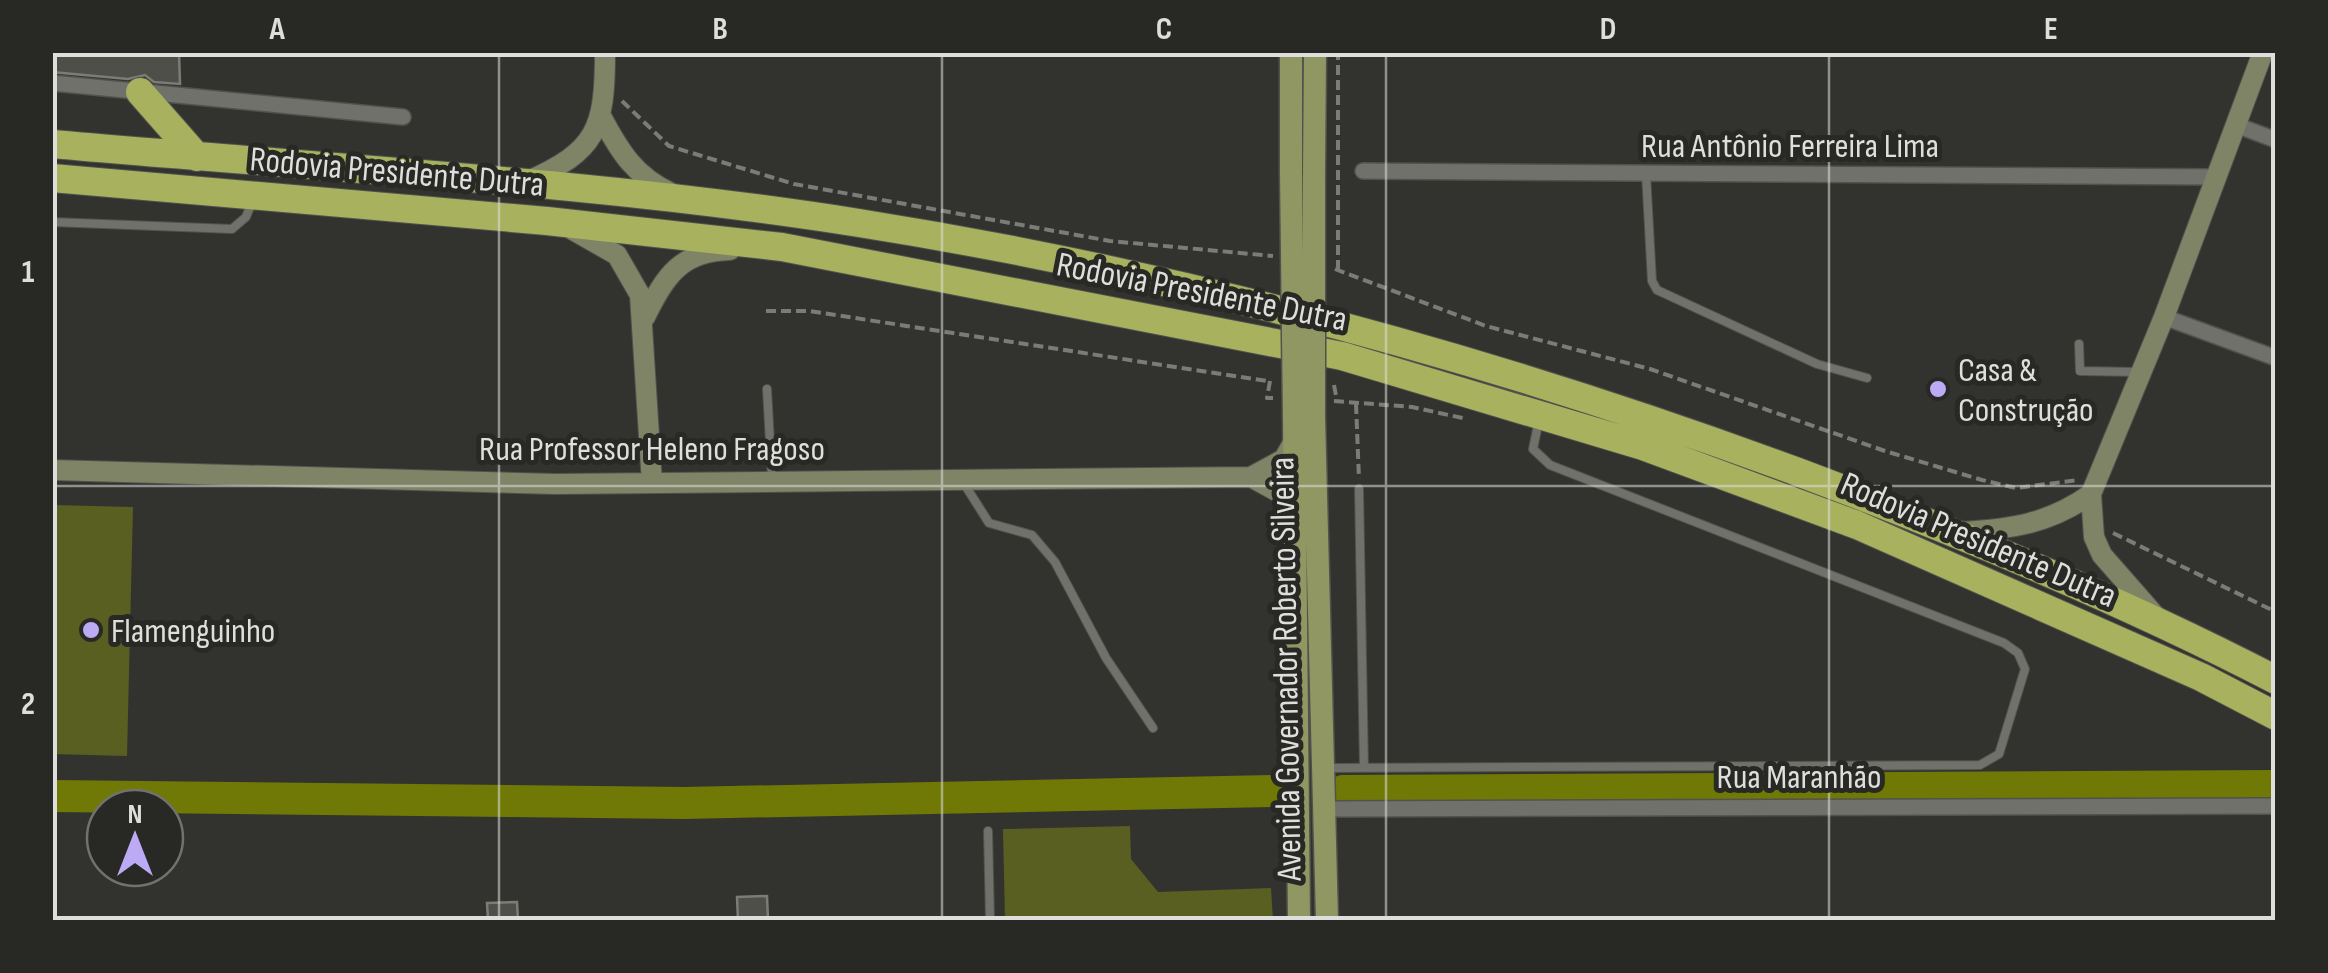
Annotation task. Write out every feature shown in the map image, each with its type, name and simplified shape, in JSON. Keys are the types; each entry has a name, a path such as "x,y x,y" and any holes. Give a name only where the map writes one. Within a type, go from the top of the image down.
{"highway":[{"path":"140,92 197,157"},
{"name":"Rodovia Presidente Dutra","path":"56,143 682,199 864,224 1235,297 1358,327 1715,442 1953,532 2276,680"},
{"name":"Rodovia Presidente Dutra","path":"52,178 547,221 782,248 1241,334 1368,363 1643,446 1857,525 2201,677 2276,716"}],"main road":[{"path":"519,185 576,156 590,142 602,118 605,52"},
{"path":"1292,52 1303,174 1304,418"},
{"path":"1303,174 1315,52"},
{"path":"2163,626 2102,554 2094,537 2093,490 2164,317 2263,52"},
{"path":"602,118 621,153 638,173 682,199"},
{"path":"547,221 589,236 617,256 632,275 645,317 652,483"},
{"path":"645,317 662,281 684,259 711,250 782,248"},
{"name":"Avenida Governador Roberto Silveira","path":"1299,920 1293,444 1304,418"},
{"name":"Avenida Governador Roberto Silveira","path":"1304,418 1326,920"},
{"path":"1251,478 1284,458 1293,444"},
{"name":"Rua Professor Heleno Fragoso","path":"52,470 652,483 1251,478 1293,500"},
{"path":"1953,532 2036,524 2063,514 2093,490"}],"street":[{"name":"Rodovia Presidente Dutra","path":"52,83 402,117"},
{"path":"2236,125 2276,140"},
{"name":"Rua Antônio Ferreira Lima","path":"1363,171 2217,177"},
{"path":"2164,317 2276,358"},
{"name":"Rua Maranhão","path":"1324,809 2276,806"}],"lane":[{"path":"1646,174 1652,281 1658,290 1816,364 1868,378"},
{"path":"52,222 232,229 246,217 254,196"},
{"path":"2079,344 2080,371 2142,372"},
{"path":"767,389 772,482"},
{"name":"Rua Maranhão","path":"1322,768 1985,765 2002,747 2025,669 2018,653 1933,612 1550,465 1533,450 1541,414"},
{"path":"960,478 989,522 1032,535 1055,562 1106,658 1153,728"},
{"path":"1359,489 1364,768"},
{"path":"988,830 990,920"}],"path":[{"path":"1338,52 1338,270 1486,326 1650,369 1982,480 2016,488 2074,478 2093,490"},
{"path":"605,82 669,146 794,184 1110,242 1276,256"},
{"path":"766,311 845,316 1268,381"},
{"path":"1337,401 1412,407 1480,422"},
{"path":"1356,402 1359,489"},
{"path":"2113,533 2276,612"}],"green space":[{"name":"Flamenguinho","path":"53,505 133,507 127,756 53,754"},
{"path":"1130,826 1131,859 1158,892 1271,888 1273,920 1005,920 1003,829"}],"building":[{"path":"52,52 179,52 180,84 154,82 145,75 128,79 52,72"},
{"path":"767,896 768,920 738,920 737,897"},
{"path":"517,902 518,920 488,920 487,903"}],"waterway":[{"path":"1343,791 2275,786"},
{"path":"52,796 684,803 1272,791"}],"place":[{"name":"Casa & Construção","path":"1938,389"},
{"name":"Flamenguinho","path":"91,630"}]}
